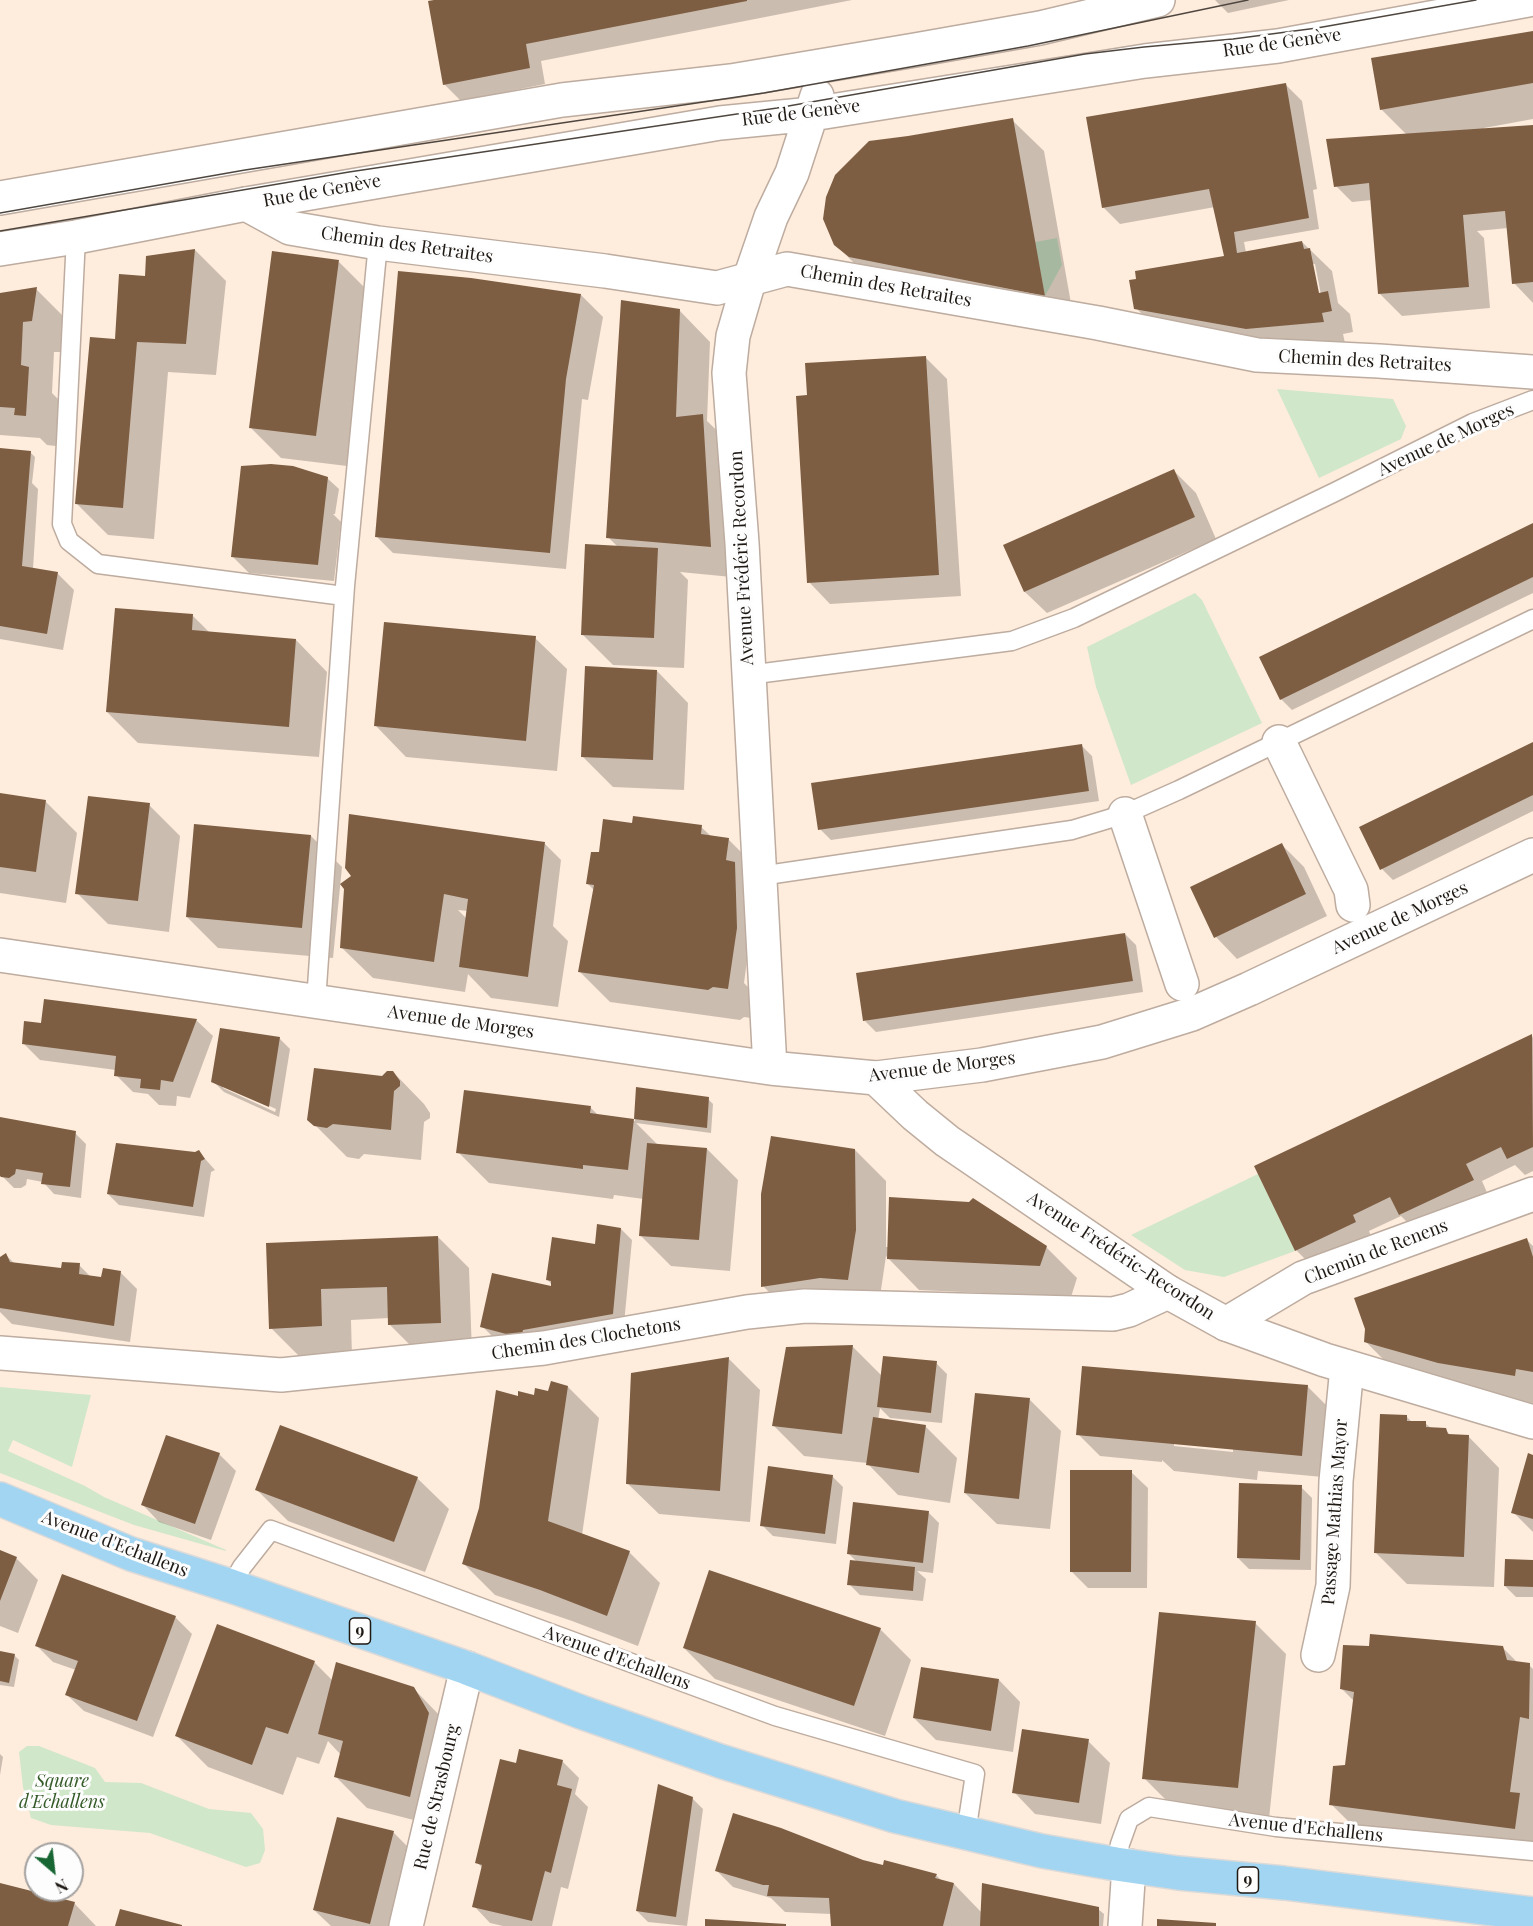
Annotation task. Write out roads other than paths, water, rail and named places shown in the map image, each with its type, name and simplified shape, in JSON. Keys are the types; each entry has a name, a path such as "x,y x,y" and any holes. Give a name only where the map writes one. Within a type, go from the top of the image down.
{"main road":[{"name":"Avenue d'Echallens","path":"0,1499 131,1554 231,1586 467,1668 581,1712 720,1761 895,1816 1042,1851 1123,1865 1466,1916 1533,1914"}],"street":[{"path":"0,198 562,100 731,81 915,50 1093,8 1158,0"},
{"name":"Rue de Genève","path":"0,249 76,237 246,204 720,123 812,114 1103,68 1278,46 1528,0"},
{"path":"1093,8 1103,68"},
{"name":"Avenue Frédéric Recordon","path":"770,1068 742,543 729,373 733,336 749,281 771,217 792,173 827,64"},
{"name":"Chemin des Retraites","path":"246,204 290,228 378,243 605,271 717,288 787,269 1098,323 1257,355 1533,372"},
{"name":"Avenue de Morges","path":"1280,742 1351,890 1353,905"},
{"path":"1125,814 1182,984"},
{"name":"Avenue de Morges","path":"0,955 770,1068 876,1078 982,1065 1102,1042 1192,1014 1533,855"},
{"name":"Avenue Frédéric-Recordon","path":"876,1078 947,1141 1168,1292 1227,1324 1347,1367 1533,1422"},
{"name":"Chemin de Renens","path":"1227,1324 1303,1278 1533,1194"},
{"name":"Chemin des Clochetons","path":"0,1353 281,1375 544,1348 747,1312 805,1306 1113,1314 1129,1310 1168,1292"},
{"name":"Passage Mathias Mayor","path":"1318,1655 1333,1586 1336,1481 1347,1367"},
{"name":"Rue de Strasbourg","path":"406,1926 467,1668"},
{"path":"1123,1865 1125,1926"}],"lane":[{"path":"76,237 62,524 69,541 98,564 344,596"},
{"path":"316,1001 344,596 378,243"},
{"name":"Avenue de Morges","path":"748,675 1012,641 1074,618 1473,423 1533,400"},
{"path":"760,876 1072,830 1125,814 1280,742 1533,619"},
{"name":"Avenue d'Echallens","path":"231,1586 242,1567 271,1530 775,1716 975,1774 966,1833"},
{"name":"Avenue d'Echallens","path":"1123,1865 1120,1844 1129,1819 1149,1807 1276,1827 1533,1851"}],"tram line":[{"path":"0,213 245,170 764,93 1028,46 1248,0"},
{"path":"0,231 349,172 777,108 1085,54 1317,28 1476,0"}],"park label":[{"name":"Square d'Echallens","path":"62,1791"}]}
